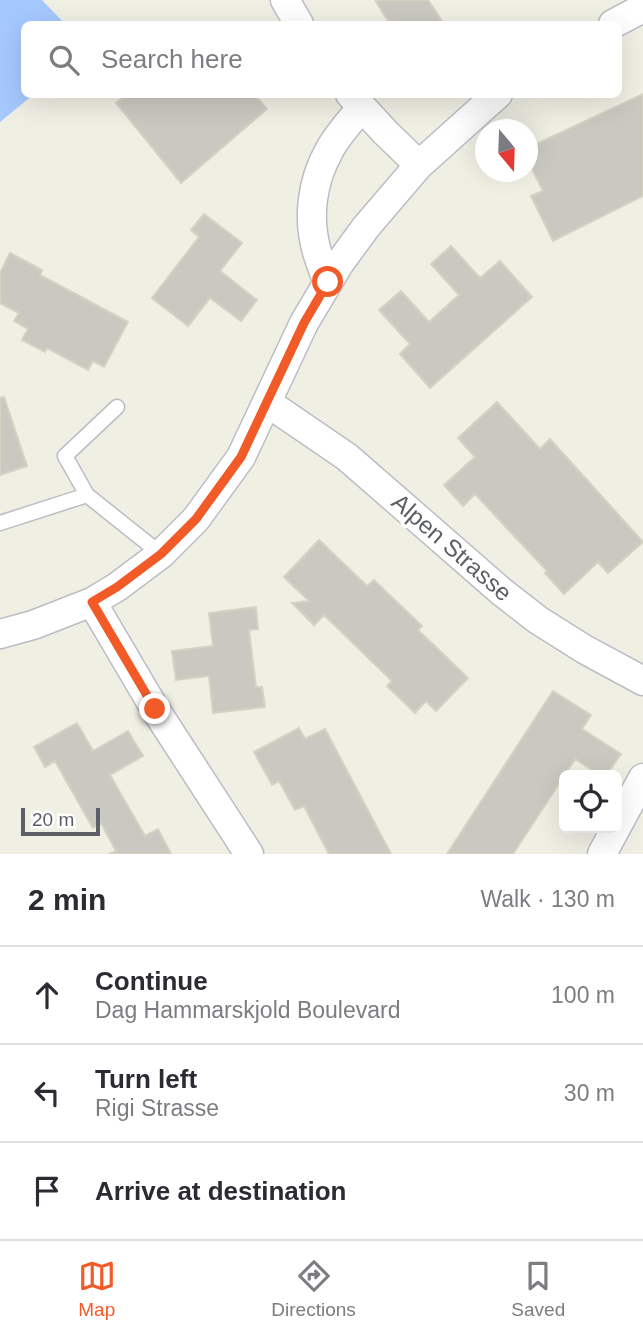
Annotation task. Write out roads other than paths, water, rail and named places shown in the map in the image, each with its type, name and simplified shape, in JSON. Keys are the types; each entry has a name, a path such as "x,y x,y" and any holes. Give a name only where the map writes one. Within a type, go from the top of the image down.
{"street":[{"path":"285,0 297,21"},
{"path":"619,21 643,8"},
{"path":"0,634 33,625 92,602 161,554 196,519 241,457 304,323 339,264 366,227 419,165 494,98"},
{"path":"328,282 316,250 312,199 317,176 356,101 419,165"},
{"name":"Alpen Strasse","path":"268,403 347,457 538,620 643,681"},
{"path":"92,602 155,709 249,854"},
{"path":"622,816 643,778"},
{"path":"602,854 613,833"}],"lane":[{"path":"117,407 65,456 87,495 161,554"},
{"path":"0,523 87,495"}],"water":[{"path":"0,0 42,0 62,21 21,21 21,98 29,98 0,122"}]}
